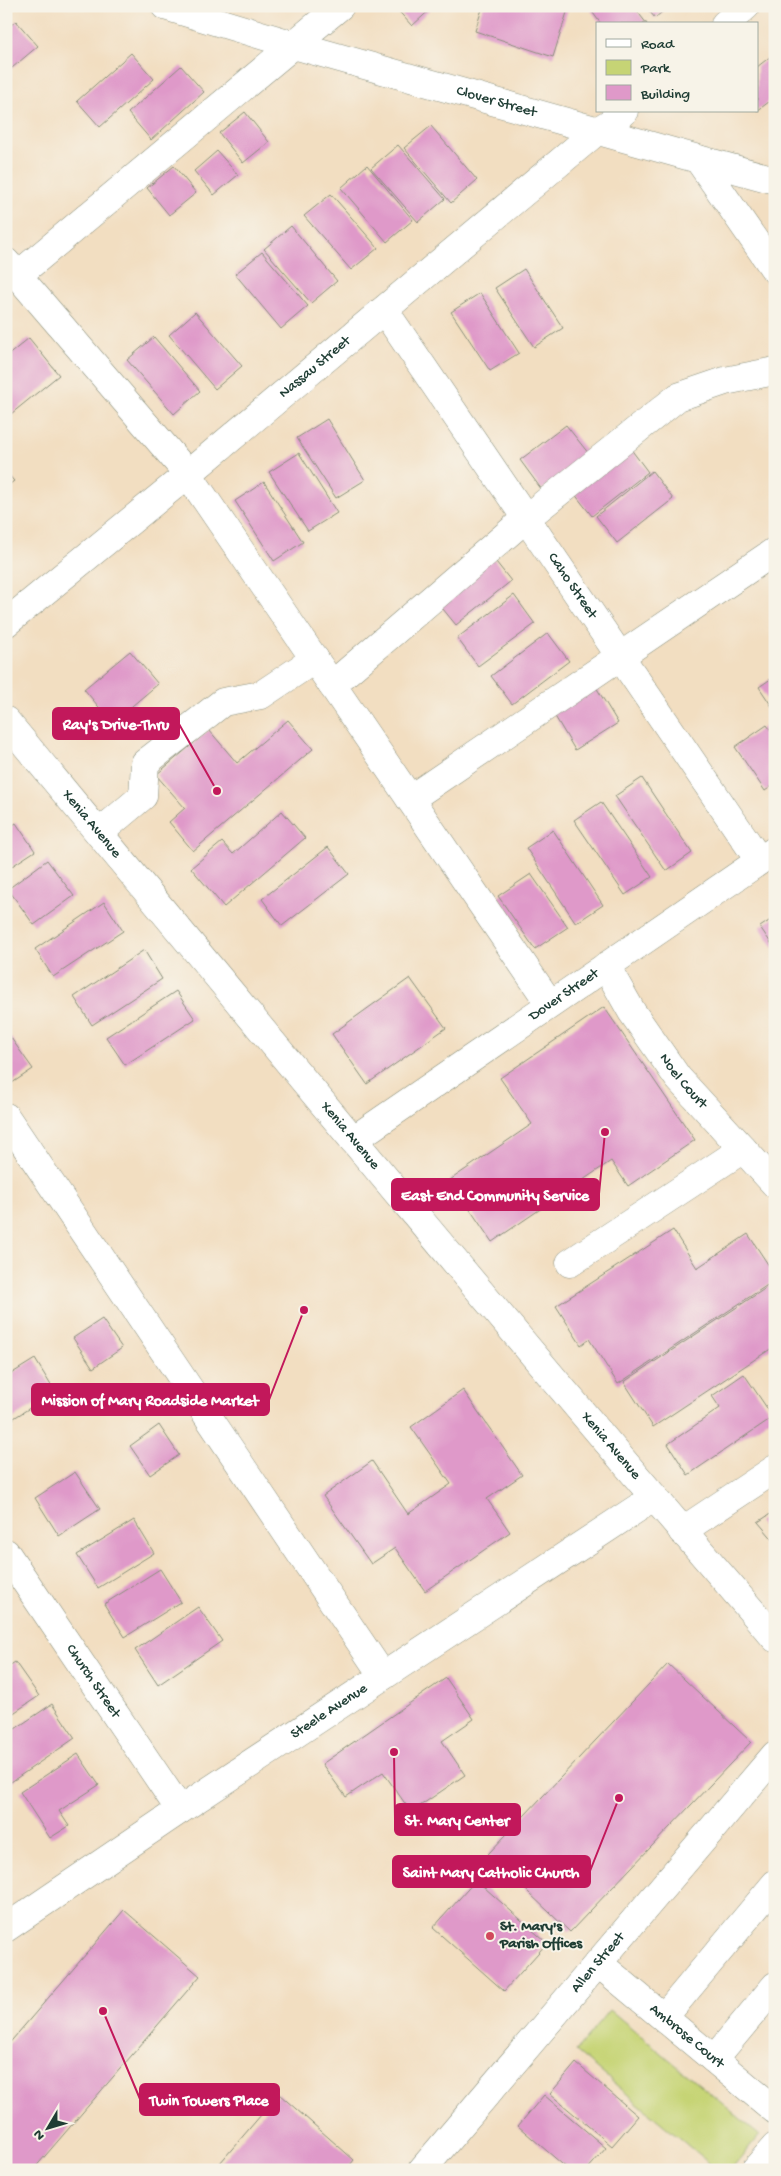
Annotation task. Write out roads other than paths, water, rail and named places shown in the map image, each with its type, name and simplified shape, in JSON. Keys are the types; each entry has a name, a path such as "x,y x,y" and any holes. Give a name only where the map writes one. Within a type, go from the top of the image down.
{"street":[{"name":"Clover Street","path":"165,6 294,45 775,180"},
{"path":"340,6 294,45 12,268 188,474 550,1004"},
{"path":"727,22 746,6"},
{"name":"Nassau Street","path":"6,623 188,474 597,131 610,124 623,112"},
{"path":"698,158 775,270"},
{"name":"Caho Street","path":"384,310 618,657 767,855"},
{"path":"332,685 525,519 678,397 725,381 775,371"},
{"path":"410,799 775,551"},
{"path":"99,834 143,796 145,763 223,702 261,695 315,659"},
{"name":"Xenia Avenue","path":"6,721 352,1140 653,1498 775,1638"},
{"name":"Dover Street","path":"352,1140 767,855"},
{"name":"Noel Court","path":"606,966 632,1012 678,1078 763,1165"},
{"path":"6,1117 383,1676"},
{"path":"570,1263 763,1165"},
{"path":"682,1531 775,1469"},
{"name":"Steele Avenue","path":"6,1928 180,1810 653,1498"},
{"name":"Church Street","path":"6,1554 180,1810"},
{"name":"Allen Street","path":"422,2170 775,1755"},
{"path":"664,2017 775,1884"},
{"name":"Ambrose Court","path":"598,1963 775,2110"},
{"path":"714,2059 775,1986"},
{"path":"755,2170 775,2147"}],"place":[{"name":"Ray's Drive-Thru","path":"217,791"},
{"name":"East End Community Service","path":"605,1132"},
{"name":"Mission of Mary Roadside Market","path":"304,1310"},
{"name":"St. Mary Center","path":"394,1752"},
{"name":"Saint Mary Catholic Church","path":"619,1798"},
{"name":"St. Mary's Parish Offices","path":"490,1936"},
{"name":"Twin Towers Place","path":"103,2011"}]}
